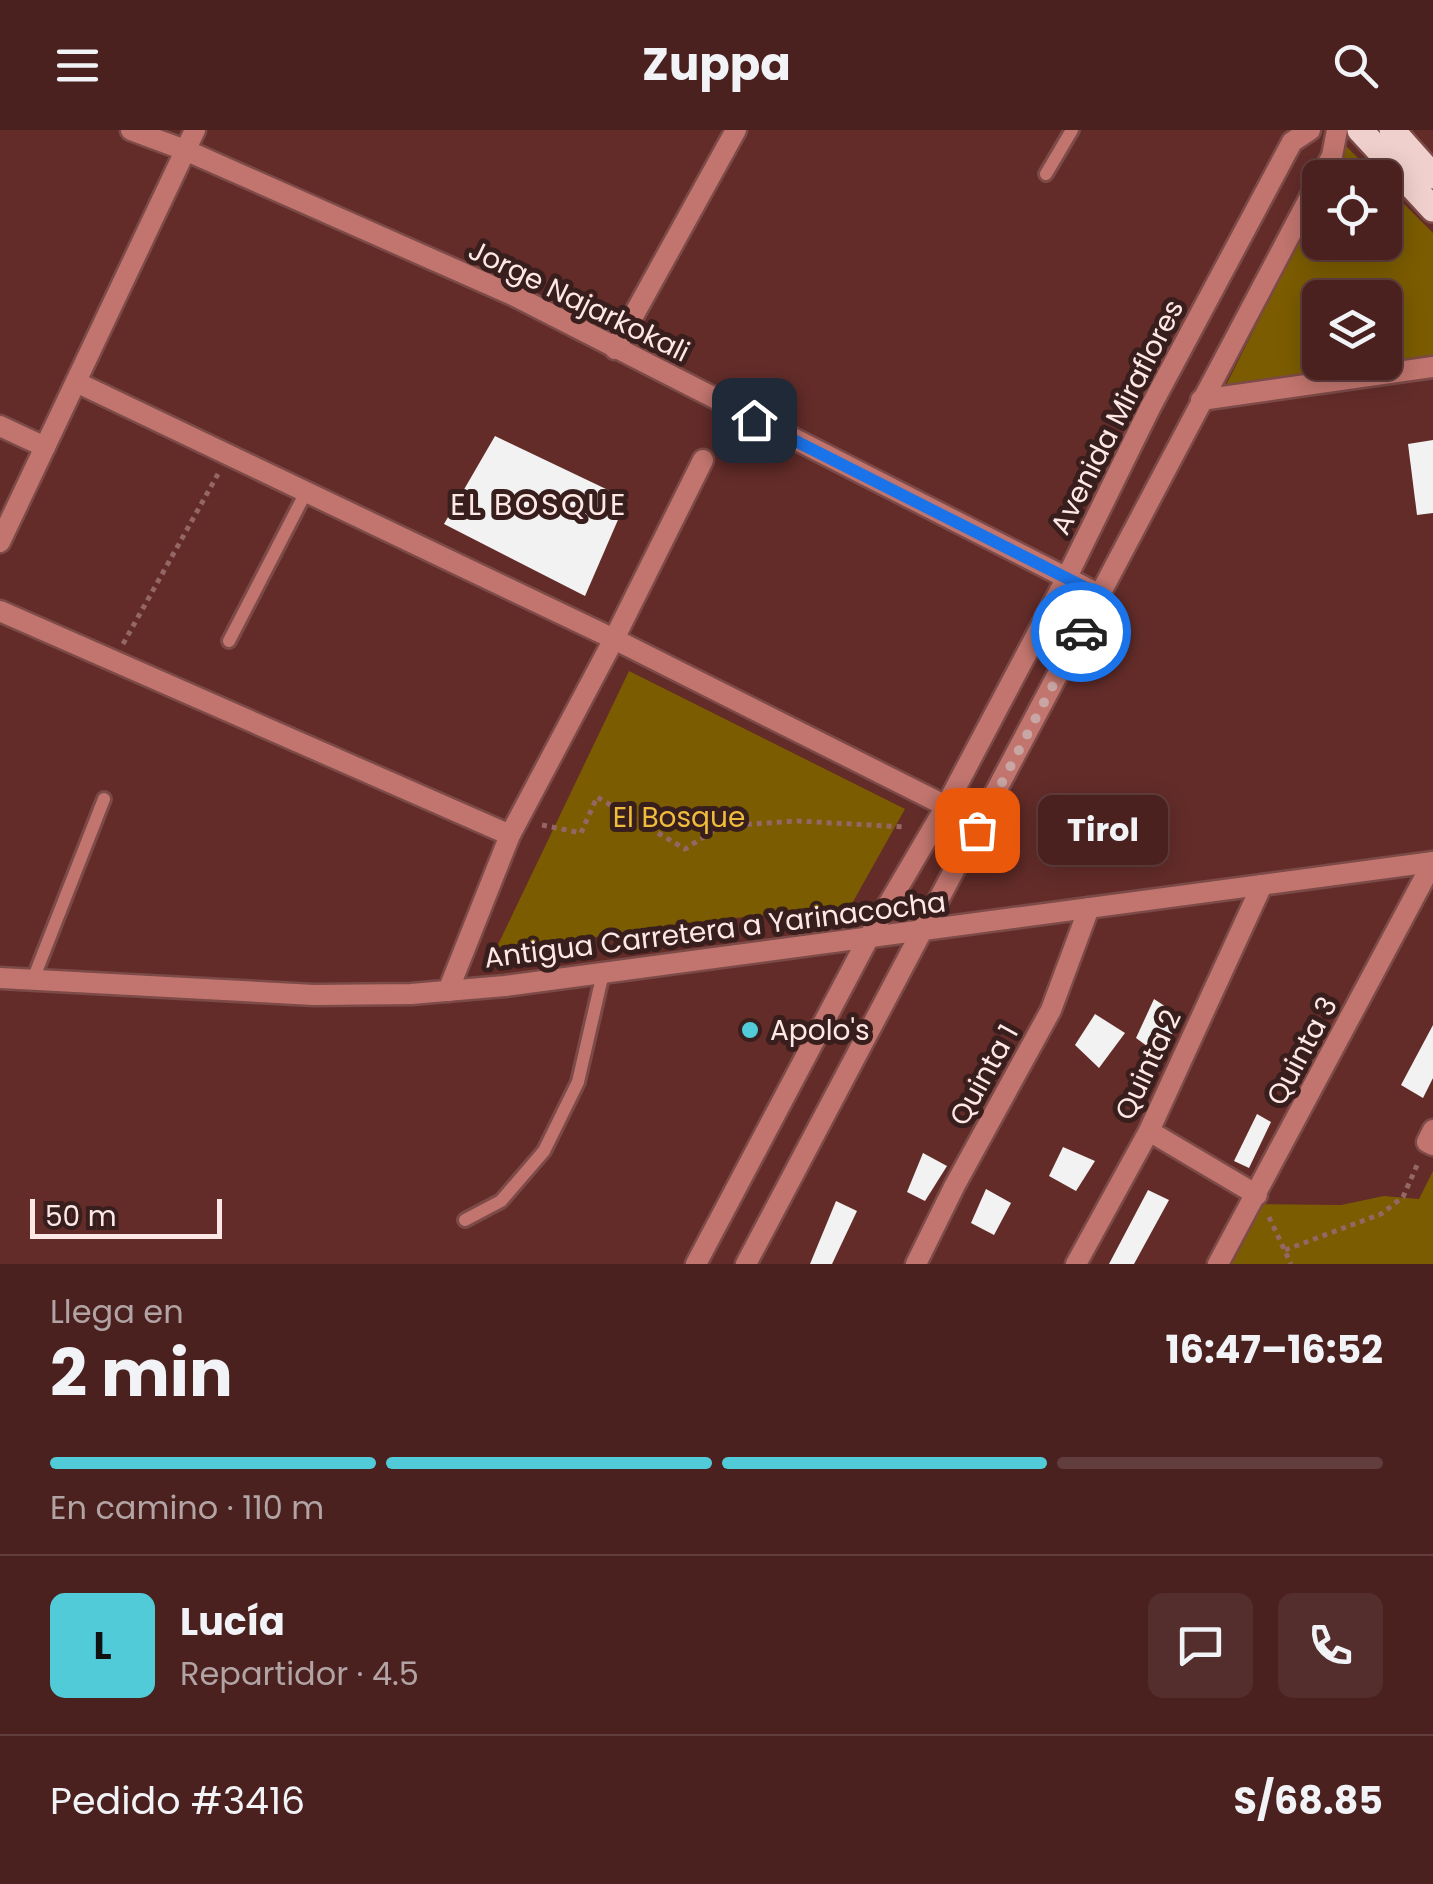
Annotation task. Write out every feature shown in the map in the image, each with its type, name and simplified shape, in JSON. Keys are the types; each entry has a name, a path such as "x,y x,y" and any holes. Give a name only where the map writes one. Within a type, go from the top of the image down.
{"main road":[{"path":"1360,130 1433,209"},
{"path":"1392,130 1433,176"}],"street":[{"name":"Jorge Najarkokali","path":"131,130 185,150 516,298 1100,595"},
{"path":"0,542 195,130"},
{"path":"615,349 736,130"},
{"name":"Avenida Miraflores","path":"696,1264 869,937 934,829 1066,580 1285,136 1310,130"},
{"path":"1330,160 1337,130"},
{"path":"746,1264 1302,212"},
{"path":"1201,400 1433,366"},
{"path":"76,382 614,638 946,806"},
{"path":"0,426 45,447"},
{"path":"448,991 513,828 703,460"},
{"path":"0,611 513,828"},
{"name":"Antigua Carretera a Yarinacocha","path":"0,978 314,994 448,991 1433,862"},
{"name":"Quinta 3","path":"1218,1264 1433,862"},
{"name":"Quinta 2","path":"1076,1264 1149,1131 1262,885"},
{"name":"Quinta 1","path":"916,1264 1051,1010 1089,908"},
{"path":"1149,1131 1257,1194"}],"lane":[{"path":"1046,174 1072,130"},
{"path":"229,641 306,492"},
{"path":"34,977 104,799"},
{"path":"466,1220 501,1201 544,1152 578,1082 603,973"}],"path":[{"path":"114,661 229,454"},
{"path":"513,828 581,833 597,798 684,849 722,826 797,821 934,829"},
{"path":"1285,1250 1382,1214 1403,1197 1431,1139"},
{"path":"1257,1194 1291,1264"}],"green space":[{"path":"1346,146 1360,160 1339,160"},
{"path":"1402,202 1433,233 1433,361 1402,365 1402,280 1302,280 1302,380 1223,391 1302,235 1302,260 1402,260"},
{"name":"El Bosque","path":"629,671 905,809 850,907 685,923 494,953"},
{"path":"1433,1171 1433,1264 1217,1264 1251,1204 1341,1205 1384,1196 1419,1199"}],"building":[{"path":"495,436 627,499 585,596 444,524"},
{"path":"1433,440 1433,513 1417,515 1408,444"},
{"path":"1154,999 1180,1016 1162,1057 1136,1038"},
{"path":"1095,1014 1125,1033 1099,1068 1075,1045"},
{"path":"1433,1025 1433,1078 1423,1098 1401,1085"},
{"path":"1257,1114 1271,1122 1249,1168 1234,1161"},
{"path":"1063,1147 1095,1161 1076,1191 1049,1176"},
{"path":"923,1153 947,1166 925,1201 907,1192"},
{"path":"986,1189 1011,1203 994,1235 971,1223"},
{"path":"1148,1190 1169,1200 1134,1264 1109,1264"},
{"path":"836,1201 857,1211 832,1264 810,1264"}],"way so far":[{"path":"977,830 1081,632"}],"place":[{"name":"Tirol","path":"977,830"},
{"name":"Apolo's","path":"750,1030"}],"district":[{"name":"EL BOSQUE","path":"539,504"}],"route":[{"path":"754,420 1100,595 1081,632"}]}
